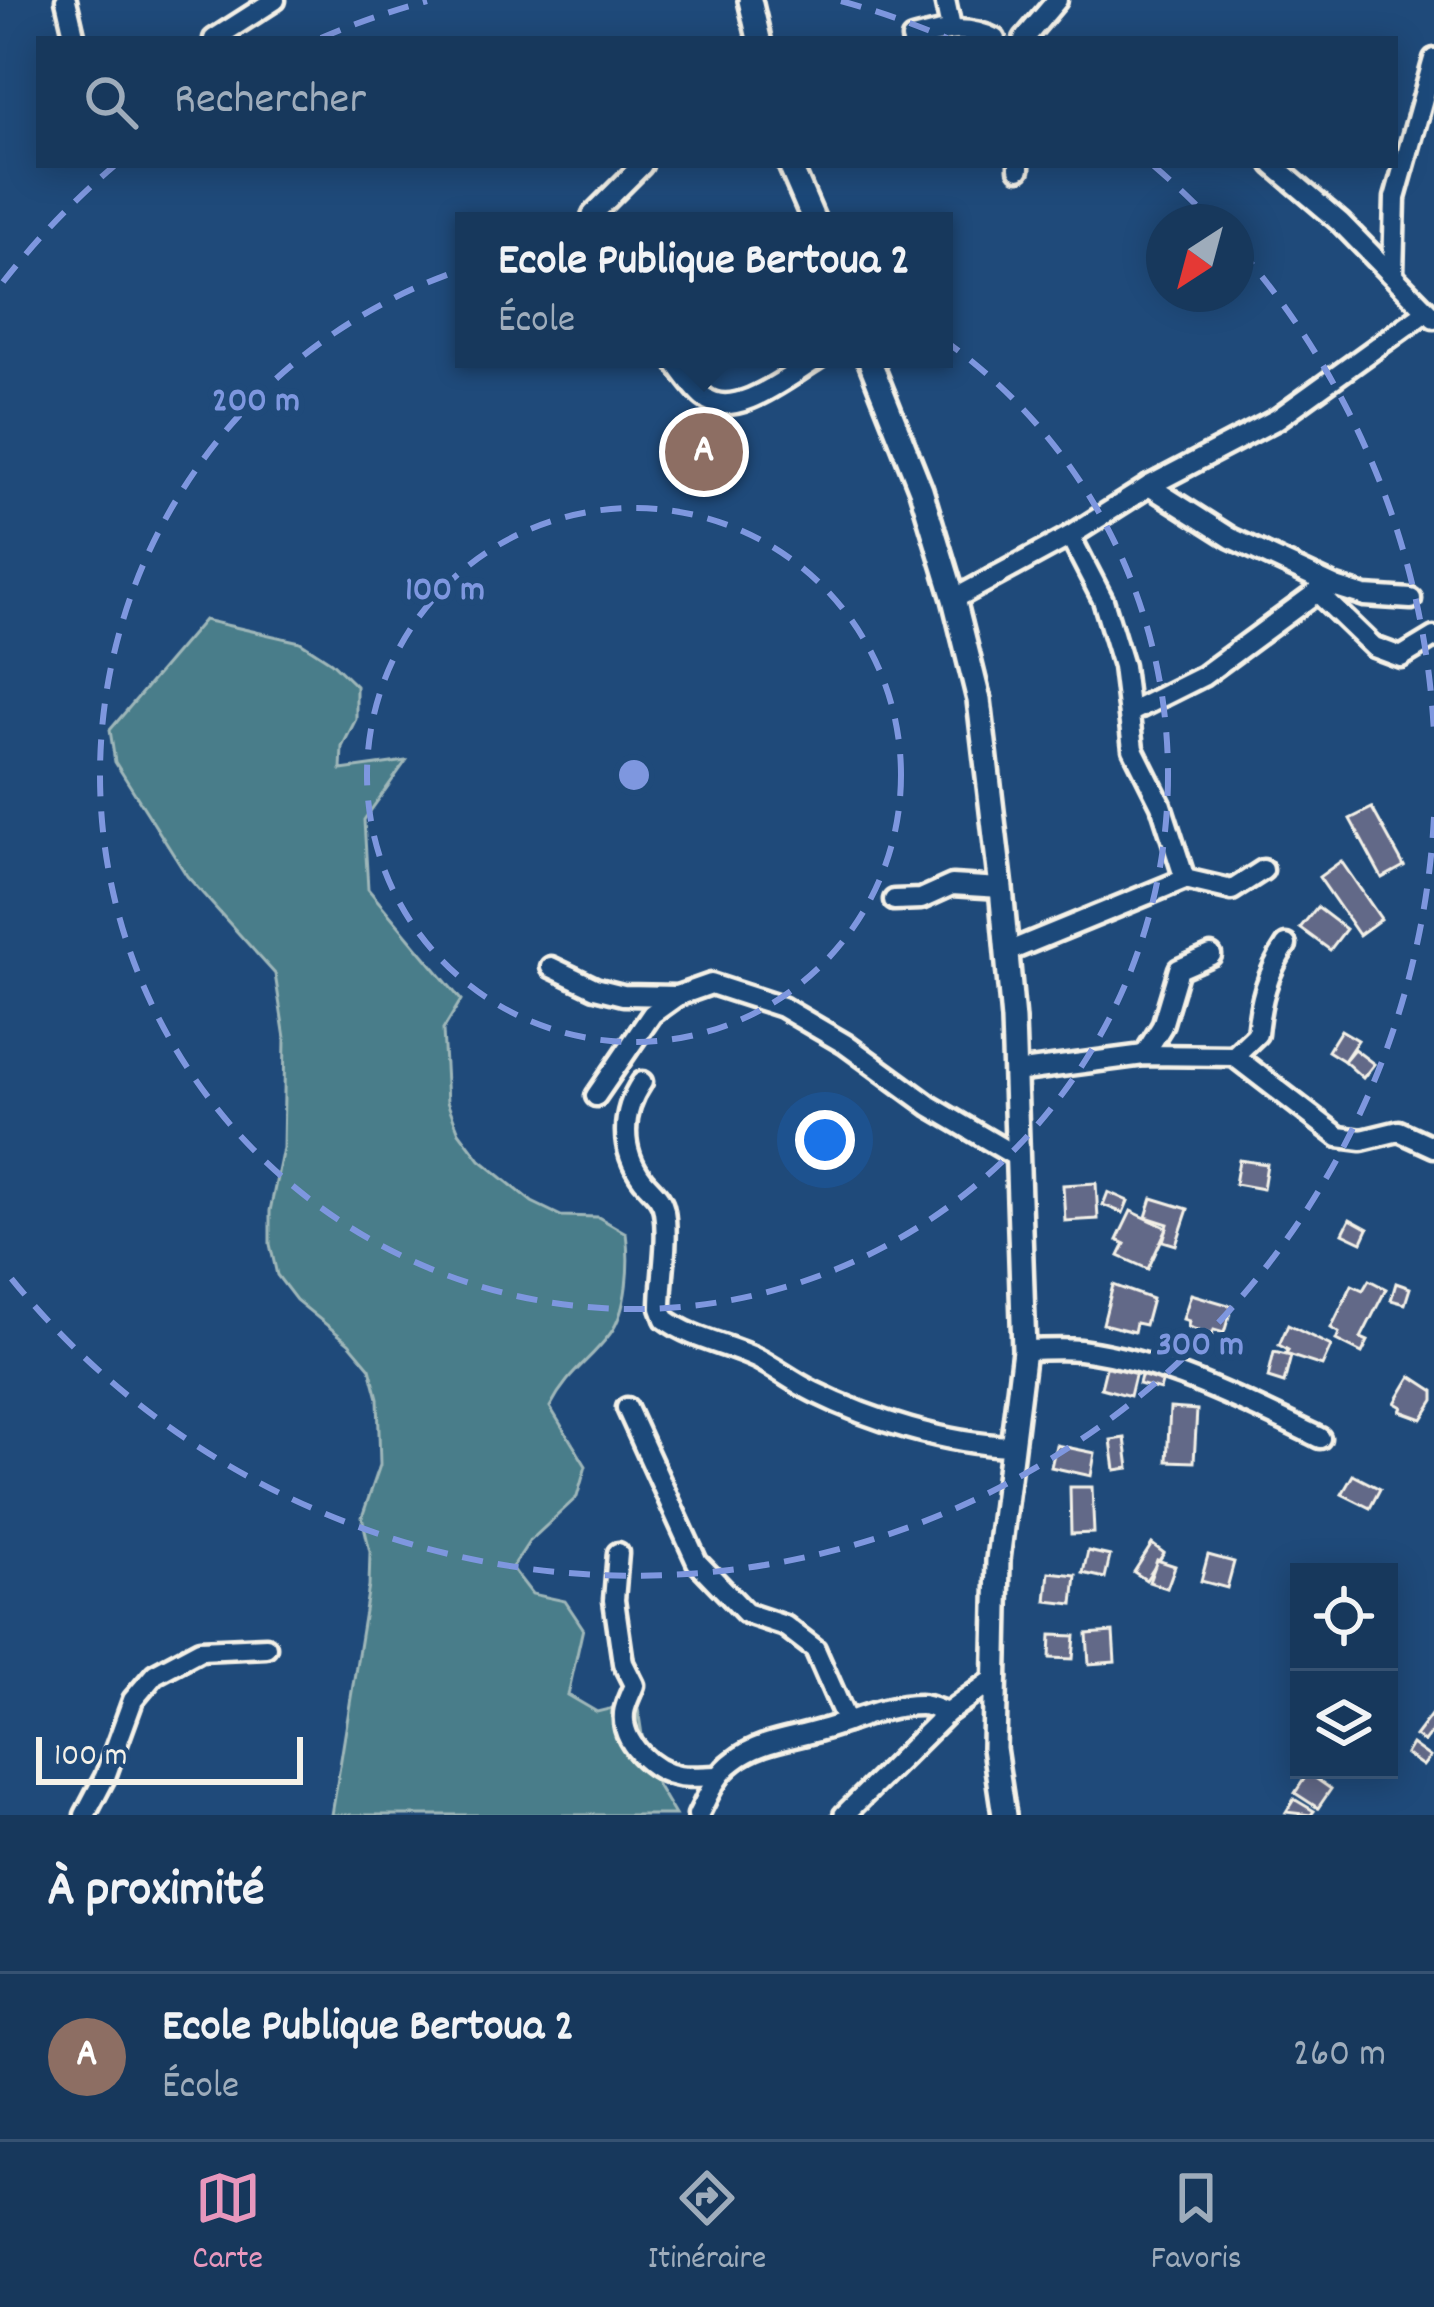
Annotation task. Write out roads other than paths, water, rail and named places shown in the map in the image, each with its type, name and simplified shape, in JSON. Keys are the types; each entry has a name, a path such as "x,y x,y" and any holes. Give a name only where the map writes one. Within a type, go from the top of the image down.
{"street":[{"path":"66,0 74,36"},
{"path":"219,36 275,0"},
{"path":"750,0 758,36"},
{"path":"945,0 951,28"},
{"path":"1027,36 1057,0"},
{"path":"923,36 951,28 975,29 989,36"},
{"path":"1393,275 1395,198 1434,59"},
{"path":"595,212 639,168"},
{"path":"791,168 810,212"},
{"path":"954,599 1070,536 1149,486 1277,419 1430,315 1340,222 1277,168"},
{"path":"680,368 706,399 724,406 751,397 801,368"},
{"path":"873,368 921,490 979,700 1007,952 1024,1349 998,1560 994,1748 1004,1815"},
{"path":"1149,486 1231,538 1336,586 1365,596 1412,599"},
{"path":"1070,536 1103,600 1123,666 1133,749 1161,806 1185,879"},
{"path":"1129,713 1203,676 1317,592 1374,647 1401,657 1434,637"},
{"path":"1007,952 1185,879 1232,890 1263,871"},
{"path":"894,901 921,898 952,885 1001,888"},
{"path":"1234,1056 1257,1034 1272,965 1286,945"},
{"path":"1144,1055 1162,1026 1179,969 1210,955"},
{"path":"551,967 595,988 623,995 676,996"},
{"path":"596,1096 652,1014 676,996 711,984 782,1007 845,1044 930,1106 1018,1157"},
{"path":"1015,1072 1144,1055 1234,1056 1339,1137 1362,1140 1400,1131 1434,1147"},
{"path":"642,1082 627,1113 626,1144 637,1172 662,1202 666,1232 661,1308 665,1319 710,1343 754,1356 840,1403 971,1444 1010,1446"},
{"path":"1024,1349 1080,1350 1144,1365 1222,1390 1320,1438"},
{"path":"627,1408 697,1562 746,1613 785,1626 815,1649 847,1722"},
{"path":"618,1553 614,1600 623,1663 634,1684 624,1714 629,1736 640,1755 662,1771 684,1777 719,1776"},
{"path":"86,1815 133,1700 155,1674 200,1650 266,1648"},
{"path":"844,1815 947,1713 997,1676"},
{"path":"698,1815 719,1776 735,1759 783,1737 803,1736 877,1711 926,1705 947,1713"}],"place":[{"name":"Ecole Publique Bertoua 2","path":"704,452"}]}
